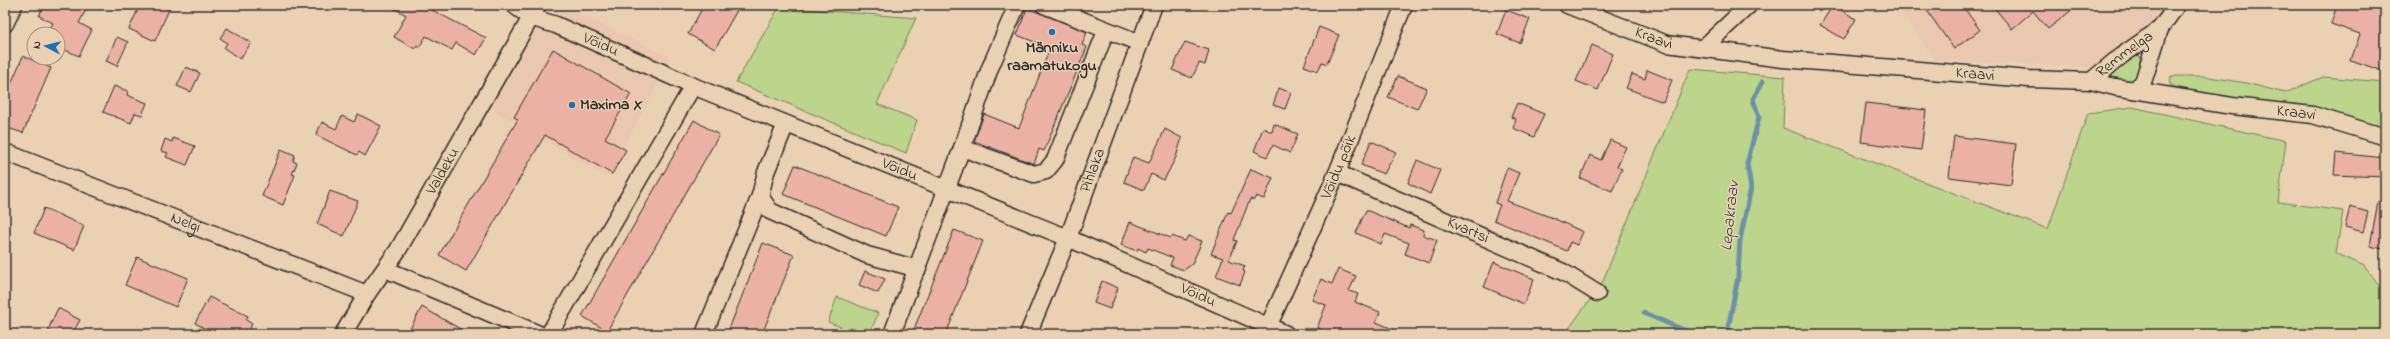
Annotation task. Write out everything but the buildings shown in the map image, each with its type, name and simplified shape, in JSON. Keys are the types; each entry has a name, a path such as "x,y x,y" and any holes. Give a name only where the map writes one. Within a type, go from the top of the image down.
{"street":[{"path":"5,24 14,5"},
{"name":"Võidu","path":"514,5 534,11 556,25 693,86 1068,238 1286,334"},
{"path":"892,334 948,190 990,68 1017,5"},
{"path":"1044,5 1106,31 1140,43"},
{"name":"Pihlaka","path":"1028,334 1068,238 1154,5"},
{"name":"Võidu põik","path":"1268,327 1337,173 1404,5"},
{"name":"Kraavi","path":"1567,5 1667,44 1790,60 2029,79 2091,81 2134,90 2232,106 2312,115 2385,137"},
{"path":"1702,48 1749,5"},
{"name":"Remmelga","path":"2134,90 2143,82 2160,29 2177,5"},
{"name":"Valdeku","path":"343,334 367,294 385,270 534,11"},
{"name":"Remmelga","path":"2091,81 2121,56 2160,29"},
{"path":"962,148 1034,174 1046,171 1055,160 1106,31"},
{"path":"549,334 693,86"},
{"path":"704,334 760,196 766,172 786,124"},
{"name":"Nelgi","path":"5,152 367,294"},
{"name":"Kvartsi","path":"1337,173 1563,272 1597,293"},
{"path":"760,196 770,211 867,255 918,269"},
{"path":"385,270 538,334"}],"shaded area":[{"path":"541,5 562,5 671,58 607,178 483,103"},
{"path":"1897,5 2163,5 2128,75 2089,67 1935,60"}],"green space":[{"path":"779,7 916,18 877,104 917,120 906,153 736,82"},
{"path":"2137,54 2140,56 2140,68 2136,81 2130,84 2103,80 2105,74"},
{"path":"1690,69 1785,77 1783,128 2048,229 2088,113 2132,107 2286,141 2278,202 2343,211 2336,253 2364,266 2379,286 2385,288 2385,334 1565,334 1602,283"},
{"path":"2171,76 2203,76 2246,83 2285,93 2323,77 2385,82 2385,131 2303,105 2219,100 2170,85"},
{"path":"837,297 878,313 870,334 858,334 828,322"}],"waterway":[{"name":"Lepakraav","path":"1727,334 1738,277 1740,240 1751,188 1747,164 1759,117 1753,99 1763,81"},
{"path":"1644,313 1693,334"}],"place":[{"name":"Männiku raamatukogu","path":"1052,32"},
{"name":"Maxima X","path":"572,105"}]}
